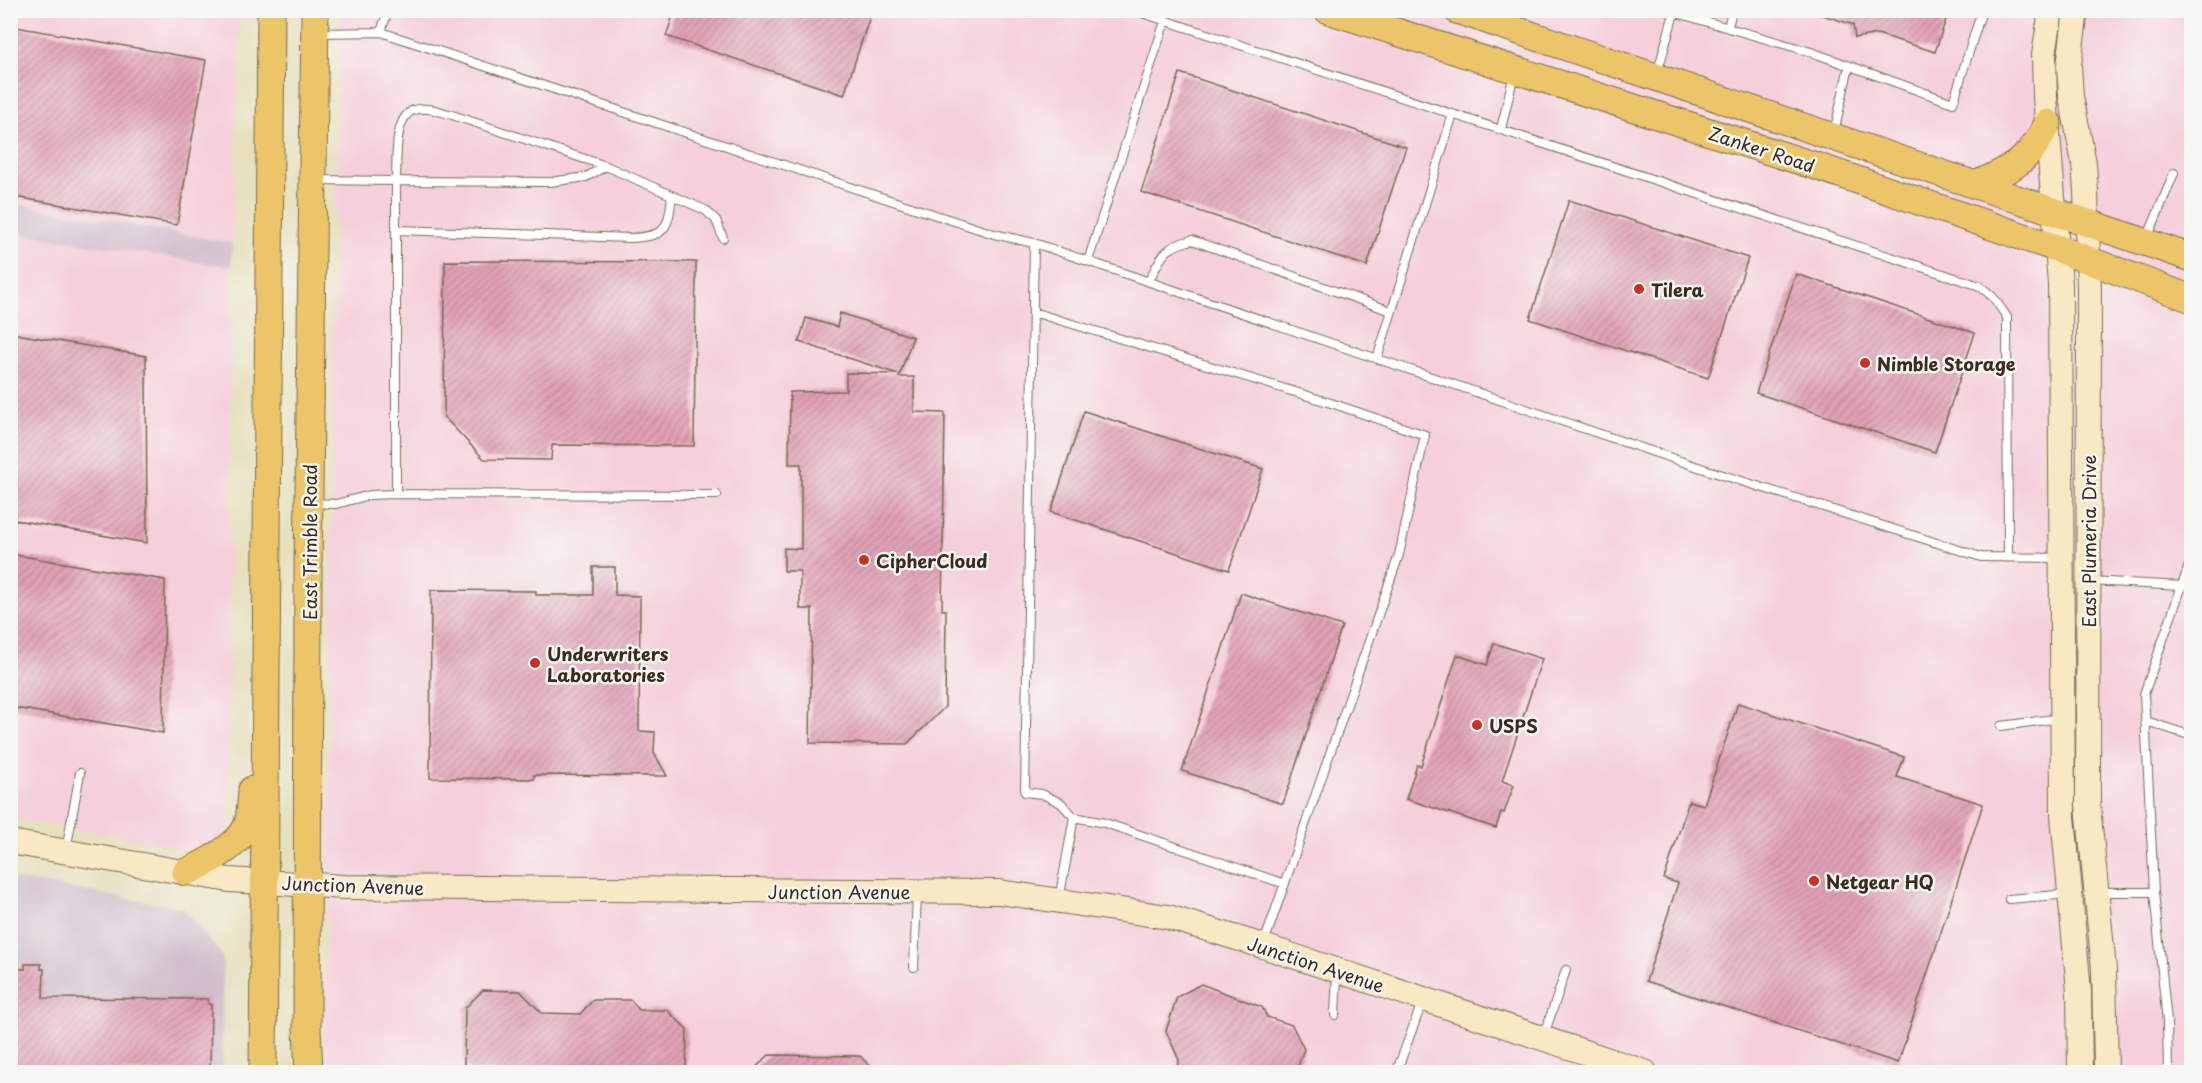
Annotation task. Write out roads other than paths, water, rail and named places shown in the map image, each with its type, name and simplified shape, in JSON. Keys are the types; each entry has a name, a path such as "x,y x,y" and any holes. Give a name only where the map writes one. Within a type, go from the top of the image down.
{"main road":[{"path":"263,1072 271,10"},
{"name":"Zanker Road","path":"1328,10 1822,168 2056,248 2192,299"},
{"name":"Zanker Road","path":"1457,10 2192,258"},
{"name":"East Trimble Road","path":"309,1072 307,885 309,503 311,180 315,22"},
{"path":"1976,185 2009,169 2027,157 2048,123"},
{"path":"186,872 211,861 232,844 248,825 267,664"}],"street":[{"name":"East Plumeria Drive","path":"2051,10 2044,55 2060,284 2063,816 2079,991 2080,1072"},
{"name":"East Plumeria Drive","path":"2076,10 2069,65 2070,86 2075,126 2084,163 2088,261 2088,806 2104,969 2106,1072"},
{"path":"2061,569 2088,581"},
{"name":"Junction Avenue","path":"10,842 229,880 362,888 999,892 1168,917 1338,970 1645,1072"},
{"path":"2070,894 2096,892"}],"lane":[{"path":"381,32 388,10"},
{"path":"1133,10 1980,286 1993,297 2007,317 2008,558"},
{"path":"1728,28 1732,10"},
{"path":"1656,77 1672,11 1811,52 1953,103 1982,10"},
{"path":"1088,261 1165,21"},
{"path":"315,22 381,32 944,218 994,234 1034,243 1707,470 1981,557 2008,558 2061,569"},
{"path":"1834,137 1849,66"},
{"path":"1501,129 1515,70"},
{"path":"396,494 396,181 398,129 407,114 415,109 426,108 606,166 705,210 716,220 723,238"},
{"path":"1377,359 1453,114"},
{"path":"311,180 550,182 586,177 606,166"},
{"path":"2146,242 2174,173"},
{"path":"396,230 651,237 669,223 672,196"},
{"path":"1149,281 1162,256 1173,246 1191,240 1392,311"},
{"path":"1034,243 1025,792 1042,794 1061,803 1074,817 1105,823 1285,884"},
{"path":"1033,312 1331,403 1425,435 1399,555 1263,946"},
{"path":"309,503 336,504 370,495 396,494 717,495"},
{"path":"2168,1072 2167,1022 2154,892 2144,694 2192,557"},
{"path":"2088,581 2182,586"},
{"path":"2001,726 2062,718"},
{"path":"2146,721 2192,736"},
{"path":"66,851 80,773"},
{"path":"1059,901 1074,817"},
{"path":"914,967 917,891"},
{"path":"2096,892 2154,892"},
{"path":"2009,899 2070,894"},
{"path":"1335,1015 1338,970"},
{"path":"1543,1039 1566,970"},
{"path":"1398,1068 1424,998"}],"place":[{"name":"Tilera","path":"1639,289"},
{"name":"Nimble Storage","path":"1865,363"},
{"name":"CipherCloud","path":"864,560"},
{"name":"Underwriters Laboratories","path":"535,663"},
{"name":"USPS","path":"1477,725"},
{"name":"Netgear HQ","path":"1814,881"}]}
